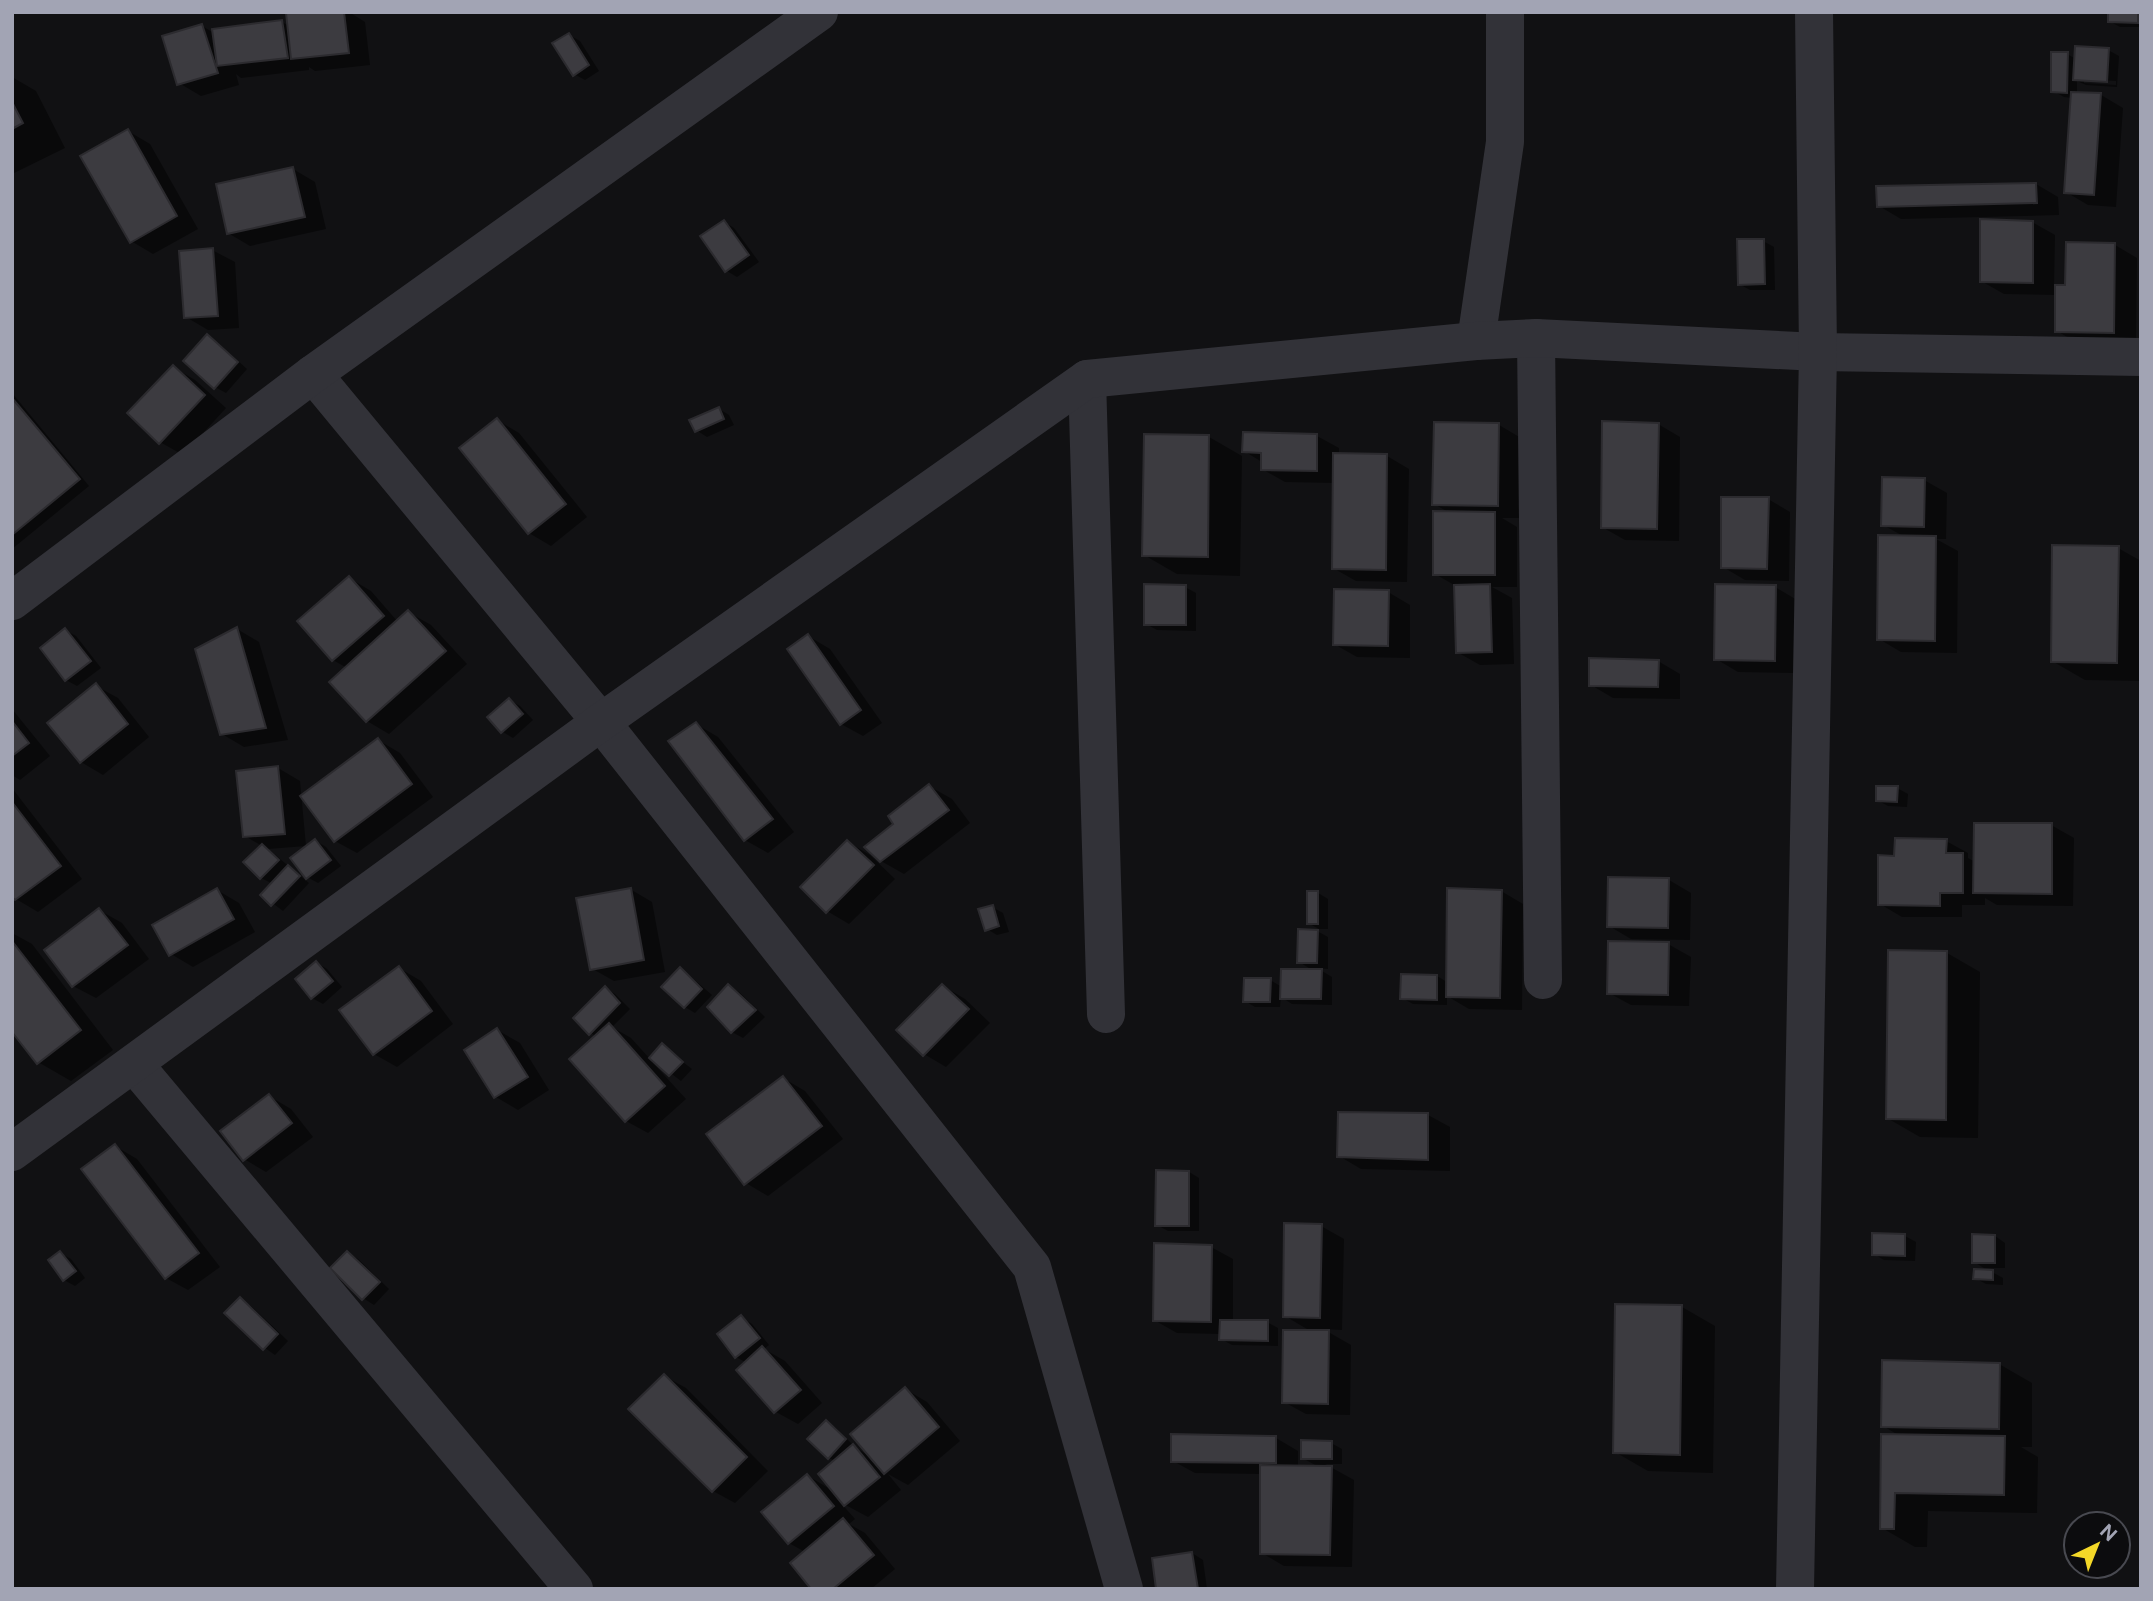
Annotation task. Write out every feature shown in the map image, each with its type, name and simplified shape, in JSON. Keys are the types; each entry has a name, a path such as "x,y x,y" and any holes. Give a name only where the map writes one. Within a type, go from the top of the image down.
{"street":[{"path":"12,601 313,374 820,12"},
{"path":"1476,341 1505,142 1505,12"},
{"path":"1795,1589 1818,352 1814,12"},
{"path":"1536,338 1542,981"},
{"path":"12,1152 601,722 1087,379 1476,341 1536,338 1818,352 2141,357"},
{"path":"313,374 601,722 1032,1267 1125,1589"},
{"path":"1087,379 1106,1014"},
{"path":"134,1064 574,1589"}],"building":[{"path":"344,12 349,53 291,59 286,13"},
{"path":"2108,12 2138,12 2138,23 2108,22"},
{"path":"282,20 288,58 217,66 212,29"},
{"path":"202,24 218,73 177,85 162,36"},
{"path":"569,33 589,65 573,76 552,43"},
{"path":"2075,46 2109,48 2107,82 2073,80"},
{"path":"2051,52 2068,52 2067,93 2051,92"},
{"path":"2071,92 2101,93 2094,195 2064,193"},
{"path":"12,102 23,123 12,129"},
{"path":"128,129 177,216 130,243 80,156"},
{"path":"293,167 305,217 227,234 216,184"},
{"path":"2036,183 2037,203 1877,207 1876,186"},
{"path":"1980,219 2033,221 2033,283 1980,282"},
{"path":"724,220 749,255 725,272 700,236"},
{"path":"1737,239 1764,239 1765,284 1738,285"},
{"path":"2066,242 2115,243 2114,333 2055,332 2055,285 2065,285"},
{"path":"213,248 218,316 184,318 179,251"},
{"path":"207,334 238,362 214,389 183,361"},
{"path":"173,365 205,395 159,444 127,413"},
{"path":"12,398 80,479 12,535"},
{"path":"719,407 724,419 695,432 689,420"},
{"path":"497,418 566,504 528,534 459,448"},
{"path":"1602,421 1659,423 1657,529 1601,528"},
{"path":"1434,422 1499,423 1498,506 1432,505"},
{"path":"1243,432 1317,434 1317,471 1261,470 1261,453 1242,452"},
{"path":"1144,434 1209,435 1208,557 1142,556"},
{"path":"1333,453 1387,454 1386,570 1332,569"},
{"path":"1882,477 1925,478 1924,527 1881,526"},
{"path":"1721,497 1769,497 1767,569 1721,568"},
{"path":"1433,511 1495,512 1495,575 1433,575"},
{"path":"1878,535 1936,536 1935,641 1877,640"},
{"path":"2052,545 2119,546 2117,663 2051,662"},
{"path":"349,576 384,616 332,661 297,621"},
{"path":"1144,584 1186,585 1186,625 1144,625"},
{"path":"1490,584 1492,652 1456,653 1454,585"},
{"path":"1715,584 1776,585 1775,661 1714,660"},
{"path":"1334,589 1389,590 1388,646 1333,645"},
{"path":"408,610 446,651 366,722 329,682"},
{"path":"237,627 266,728 220,735 195,649"},
{"path":"65,628 91,661 65,681 40,648"},
{"path":"808,634 861,710 840,725 787,649"},
{"path":"1589,658 1659,660 1658,687 1589,686"},
{"path":"96,683 128,724 80,763 47,723"},
{"path":"509,698 523,714 501,733 487,717"},
{"path":"12,721 29,743 12,756"},
{"path":"696,722 773,819 744,841 668,741"},
{"path":"378,738 412,784 334,842 300,796"},
{"path":"278,766 285,834 243,837 236,771"},
{"path":"929,784 949,810 880,862 864,847 893,824 888,816"},
{"path":"1876,786 1898,786 1897,802 1876,801"},
{"path":"12,802 61,866 15,900 12,897"},
{"path":"1974,823 2052,823 2052,894 1973,893"},
{"path":"1895,838 1947,839 1946,853 1963,853 1963,893 1940,893 1940,906 1878,905 1878,855 1894,856"},
{"path":"315,839 331,860 306,879 290,858"},
{"path":"847,840 874,865 826,913 800,887"},
{"path":"262,844 279,860 260,879 243,862"},
{"path":"288,865 300,876 271,906 260,895"},
{"path":"1608,877 1669,878 1668,928 1607,927"},
{"path":"217,888 234,919 169,956 152,925"},
{"path":"631,888 644,960 590,970 576,898"},
{"path":"1447,888 1502,890 1500,998 1446,997"},
{"path":"1307,891 1318,891 1318,924 1307,924"},
{"path":"993,905 999,926 985,931 978,909"},
{"path":"99,908 128,945 72,987 44,950"},
{"path":"1298,929 1318,930 1317,963 1297,963"},
{"path":"12,941 81,1030 37,1064 12,1032"},
{"path":"1608,941 1669,942 1668,995 1607,994"},
{"path":"1888,950 1947,951 1946,1120 1886,1119"},
{"path":"316,961 333,981 311,999 295,979"},
{"path":"399,966 432,1011 373,1055 339,1010"},
{"path":"680,967 702,989 684,1008 661,987"},
{"path":"1281,969 1322,969 1321,999 1280,999"},
{"path":"1401,974 1437,975 1437,1000 1400,999"},
{"path":"1244,978 1271,978 1270,1002 1243,1002"},
{"path":"728,984 756,1010 731,1033 707,1007"},
{"path":"942,984 969,1009 923,1056 896,1030"},
{"path":"605,986 620,1003 589,1035 573,1018"},
{"path":"609,1023 665,1086 625,1122 569,1059"},
{"path":"497,1028 528,1077 494,1098 464,1050"},
{"path":"662,1043 683,1062 669,1076 649,1058"},
{"path":"783,1076 822,1126 744,1185 706,1134"},
{"path":"269,1094 292,1123 243,1161 220,1131"},
{"path":"1338,1112 1428,1113 1428,1160 1337,1157"},
{"path":"115,1144 199,1253 165,1279 81,1169"},
{"path":"1156,1170 1189,1171 1189,1226 1155,1226"},
{"path":"1284,1223 1322,1224 1320,1318 1283,1317"},
{"path":"1872,1233 1905,1234 1905,1256 1872,1255"},
{"path":"1972,1234 1995,1235 1995,1263 1972,1263"},
{"path":"1154,1243 1212,1245 1211,1322 1153,1321"},
{"path":"60,1251 76,1271 63,1281 48,1260"},
{"path":"347,1251 380,1282 362,1300 330,1268"},
{"path":"1974,1269 1993,1270 1993,1280 1973,1279"},
{"path":"240,1297 278,1334 263,1350 224,1313"},
{"path":"1615,1304 1682,1305 1680,1455 1613,1453"},
{"path":"741,1315 760,1338 735,1358 717,1334"},
{"path":"1220,1320 1268,1320 1268,1341 1219,1340"},
{"path":"1283,1330 1329,1330 1328,1404 1282,1403"},
{"path":"762,1346 801,1390 774,1413 736,1370"},
{"path":"1882,1360 2000,1363 1999,1429 1881,1427"},
{"path":"664,1374 747,1457 712,1492 628,1409"},
{"path":"905,1387 939,1427 884,1474 850,1434"},
{"path":"826,1420 846,1439 828,1459 807,1439"},
{"path":"1171,1434 1276,1436 1276,1463 1171,1462"},
{"path":"1881,1434 2005,1436 2004,1495 1895,1493 1894,1529 1880,1529"},
{"path":"1301,1440 1332,1441 1332,1459 1301,1459"},
{"path":"853,1444 880,1477 844,1506 818,1474"},
{"path":"1260,1465 1332,1466 1330,1555 1260,1554"},
{"path":"807,1474 834,1506 788,1544 761,1512"},
{"path":"843,1518 874,1555 833,1589 811,1589 790,1563"},
{"path":"1192,1552 1198,1589 1156,1589 1152,1558"}]}
